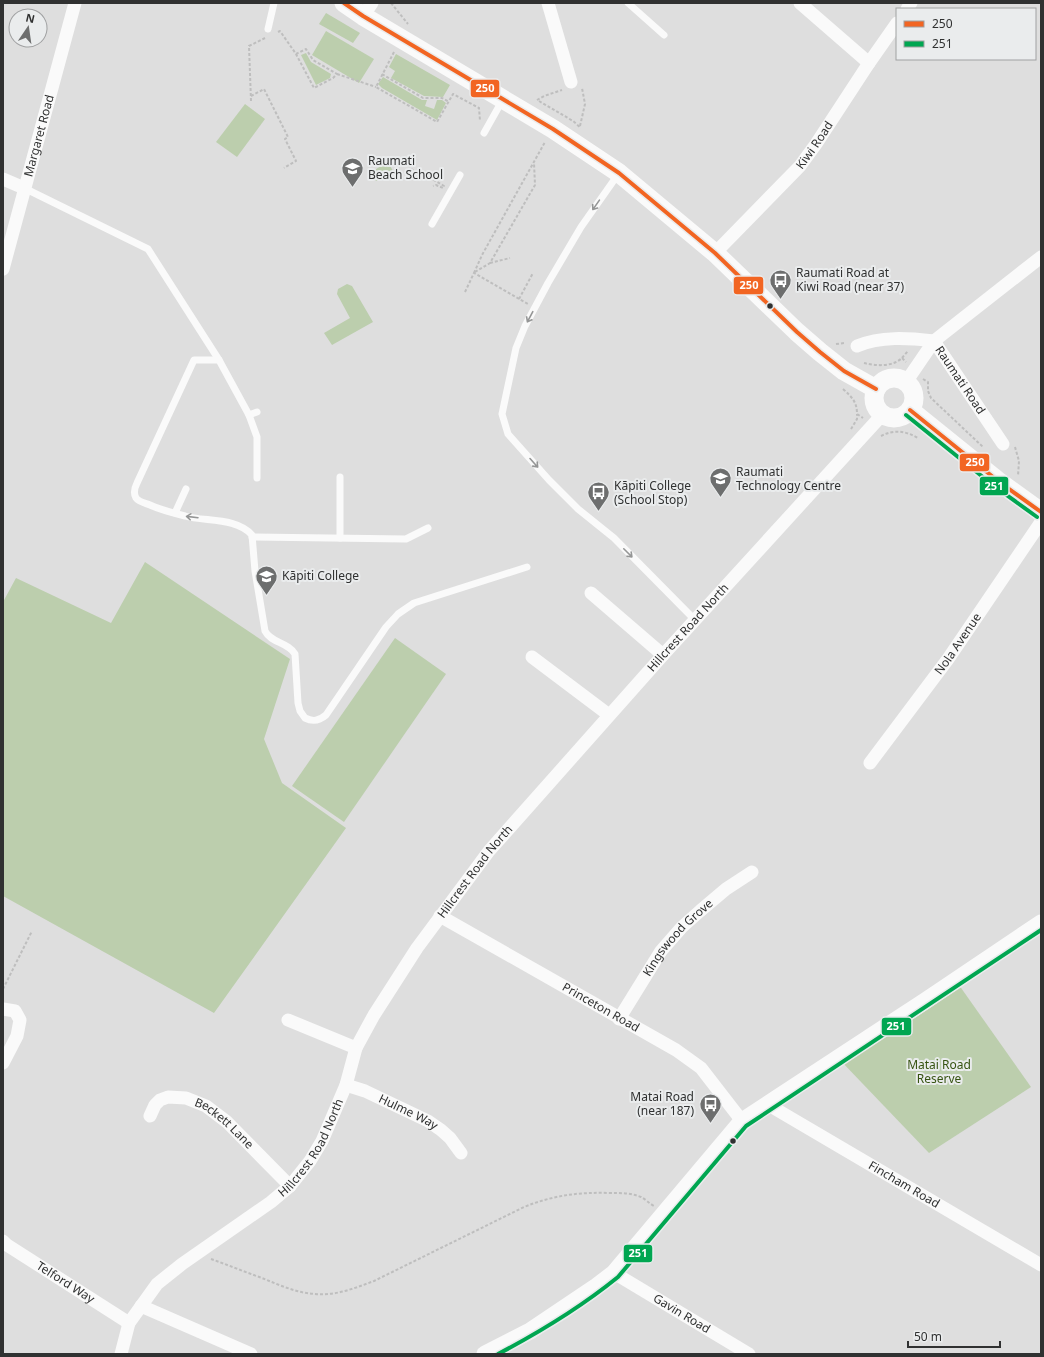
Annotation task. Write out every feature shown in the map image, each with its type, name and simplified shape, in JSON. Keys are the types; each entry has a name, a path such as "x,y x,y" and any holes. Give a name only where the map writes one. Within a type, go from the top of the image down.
{"main road":[{"path":"344,3 367,10 553,129 618,173 715,254 820,352 844,371 876,389"},
{"path":"889,378 914,380 911,386 914,398 910,410 906,415 900,418 888,418 875,406 874,400 876,389 879,384 889,378"},
{"path":"910,410 998,481 1041,512"}],"street":[{"name":"Margaret Road","path":"3,269 75,3"},
{"path":"548,3 573,85"},
{"path":"800,3 869,63"},
{"name":"Kiwi Road","path":"715,254 800,166 896,24"},
{"path":"3,179 24,188"},
{"path":"914,380 934,341 1041,257"},
{"name":"Raumati Road","path":"851,345 877,340 914,339 934,341 1008,444"},
{"name":"Hillcrest Road North","path":"121,1354 129,1323 157,1284 198,1253 272,1202 290,1186 310,1161 322,1141 346,1085 356,1048 374,1015 417,948 489,851 609,715 882,414"},
{"name":"Nola Avenue","path":"870,763 948,659 1041,522"},
{"path":"590,593 663,655"},
{"path":"532,657 609,715"},
{"name":"Kingswood Grove","path":"619,1018 661,951 682,927 726,889 752,872"},
{"name":"Princeton Road","path":"440,916 676,1050 701,1068 742,1121"},
{"path":"491,1352 530,1331 614,1273 742,1121 1041,923"},
{"path":"3,1008 15,1011 20,1020 16,1036 3,1063"},
{"path":"288,1020 356,1048"},
{"name":"Hulme Way","path":"346,1085 365,1091 428,1122 450,1138 461,1154"},
{"name":"Beckett Lane","path":"150,1116 155,1105 160,1100 168,1097 186,1098 201,1104 227,1122 290,1186"},
{"name":"Fincham Road","path":"767,1104 1041,1265"},
{"name":"Telford Way","path":"3,1241 129,1323"},
{"name":"Gavin Road","path":"614,1273 749,1354"},
{"path":"141,1306 251,1354"}],"lane":[{"path":"268,29 274,3"},
{"path":"628,3 664,35"},
{"path":"484,133 504,99"},
{"path":"618,173 581,228 525,326 516,348 502,414 508,434 549,480 578,509 614,538 695,620"},
{"path":"432,224 460,175"},
{"path":"24,188 148,249 219,360 249,415 257,438 257,478"},
{"path":"219,360 194,360 134,490 136,498 154,507 185,517 230,522 249,532 252,537 255,572 265,631 268,636 292,648 295,654 298,703 300,711 305,718 321,720 326,715 386,627 398,614 414,603 527,567"},
{"path":"249,415 257,412"},
{"path":"340,477 340,538"},
{"path":"175,513 186,489"},
{"path":"252,537 406,539 428,528"}],"path":[{"path":"274,34 280,31 296,54 314,88 333,78 337,74"},
{"path":"251,101 249,46 268,37"},
{"path":"296,54 306,49 313,60 337,74 376,87 437,122 453,94 479,108 480,129 484,133"},
{"path":"376,87 394,51"},
{"path":"382,74 423,98 442,98 449,102"},
{"path":"537,100 573,85 584,96 585,104 580,126"},
{"path":"251,96 264,89 288,137 285,139 296,161 284,168"},
{"path":"465,292 482,255 553,129"},
{"path":"490,263 535,185 534,162"},
{"path":"409,164 411,169 444,186 443,188 436,185 433,186"},
{"path":"474,273 490,263 510,258"},
{"path":"474,273 535,308"},
{"path":"519,299 533,273"},
{"path":"837,349 831,344 851,345"},
{"path":"864,363 877,365 893,364 902,358 905,361"},
{"path":"914,380 928,382 928,391 934,401 963,427 983,448"},
{"path":"850,434 857,414"},
{"path":"879,437 886,433 902,431 921,440"},
{"path":"1008,444 1016,450 1019,461 1018,478 1012,474"},
{"path":"3,988 32,932"},
{"path":"198,1253 292,1289 316,1294 338,1293 354,1289 374,1281 518,1210 548,1198 590,1192 631,1194 641,1197 665,1213"}],"green space":[{"path":"326,13 360,33 353,43 319,24"},
{"path":"326,31 374,59 359,83 312,55"},
{"path":"306,53 311,62 331,74 330,78 316,85 301,55"},
{"path":"396,54 450,85 443,97 424,96 391,78 395,71 389,67"},
{"path":"383,77 422,100 427,100 425,106 434,109 437,100 442,100 446,103 437,120 382,88 378,84"},
{"path":"245,104 265,119 237,157 216,142"},
{"path":"388,162 393,171 376,181 371,172"},
{"path":"347,284 352,286 373,322 332,345 324,333 350,318 337,294 338,289"},
{"path":"145,562 290,659 264,739 282,783 346,828 214,1013 3,896 3,602 16,578 111,623"},
{"path":"395,638 446,674 344,822 292,786"},
{"name":"Matai Road Reserve","path":"959,985 1031,1087 929,1153 840,1060"}],"transit line":[{"name":"250","path":"344,3 363,16 553,129 619,173 715,253 797,332 820,352 844,371 876,389"},
{"name":"250","path":"910,410 998,481 1041,512"},
{"name":"251","path":"906,415 994,486 1037,517"},
{"name":"251","path":"498,1354 529,1337 590,1299 618,1277 746,1126 1041,930"}],"place":[{"name":"Raumati Beach School","path":"353,188"},
{"name":"Raumati Road at Kiwi Road (near 37)","path":"780,300"},
{"name":"Raumati Technology Centre","path":"721,498"},
{"name":"Kāpiti College (School Stop)","path":"598,512"},
{"name":"Kāpiti College","path":"267,596"},
{"name":"Matai Road (near 187)","path":"710,1124"}]}
